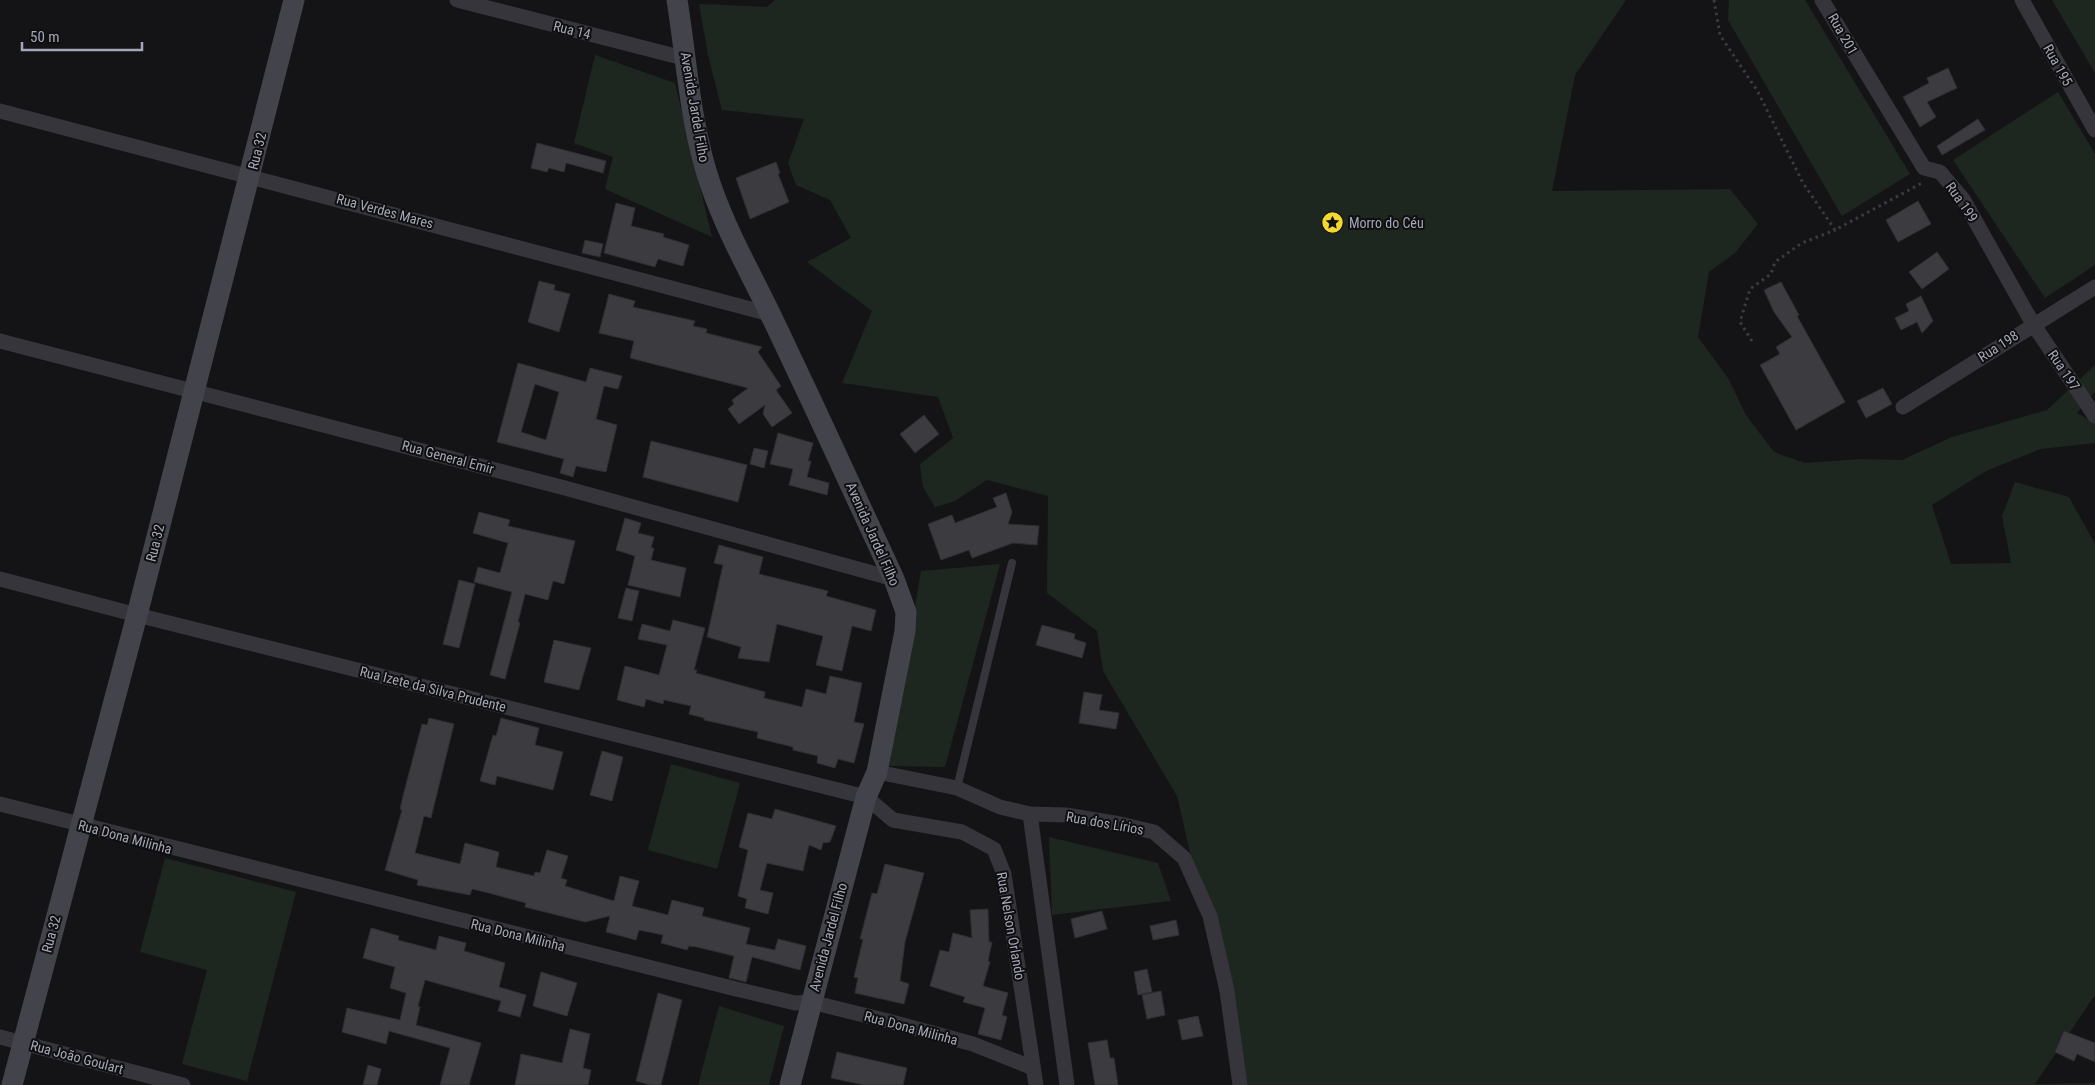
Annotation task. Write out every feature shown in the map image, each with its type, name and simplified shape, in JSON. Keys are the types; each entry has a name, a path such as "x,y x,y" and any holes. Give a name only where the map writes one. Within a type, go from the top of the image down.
{"main road":[{"name":"Rua 32","path":"12,1085 137,615 251,175 294,0"},
{"name":"Avenida Jardel Filho","path":"677,0 697,134 710,185 734,244 770,314 894,579 906,612 905,631 877,772 866,797 790,1085"}],"street":[{"name":"Rua 14","path":"457,0 686,59"},
{"name":"Rua 201","path":"1822,0 1863,69"},
{"name":"Rua 195","path":"2022,0 2095,130"},
{"name":"Rua 199","path":"1863,69 1924,168 1940,172 1963,199 2033,324"},
{"name":"Rua Verdes Mares","path":"0,111 251,175 770,314"},
{"name":"Rua 198","path":"1903,407 2095,287"},
{"name":"Rua 197","path":"2033,324 2095,416"},
{"name":"Rua General Emir","path":"0,341 565,488 894,579"},
{"name":"Rua Izete da Silva Prudente","path":"0,578 137,615 866,797"},
{"name":"Rua dos Lírios","path":"877,772 957,788 1000,807 1030,814 1066,815 1154,832 1184,858 1210,916 1227,991 1240,1085"},
{"name":"Rua Nelson Orlando","path":"866,797 893,820 962,832 994,849 1004,874 1036,1085"},
{"name":"Rua Dona Milinha","path":"0,804 795,1003 811,1002 973,1044 1033,1068"},
{"path":"1030,814 1067,1085"},
{"name":"Rua João Goulart","path":"0,1037 183,1085"}],"lane":[{"path":"957,788 1012,563"}],"path":[{"path":"1714,0 1720,35 1758,92 1803,182 1835,230"},
{"path":"1752,341 1740,322 1750,289 1771,274 1775,262 1802,243 1835,230 1940,172"}],"shaded area":[{"path":"775,0 1626,0 1575,75 1552,191 1730,189 1758,224 1735,253 1709,272 1698,337 1728,378 1746,415 1774,452 1805,463 1861,459 1902,460 1952,437 2047,410 2095,365 2095,392 2077,413 2095,423 2095,443 2041,449 1986,471 1932,505 1951,564 2011,563 2002,516 2015,482 2069,497 2095,544 2095,995 2035,1084 2095,1083 2095,1085 1244,1085 1177,796 1103,671 1097,631 1047,593 1048,496 987,480 955,501 935,507 923,487 920,464 953,438 938,397 842,383 872,311 807,262 851,238 830,200 796,185 788,163 804,119 722,110 708,55 699,4 767,7"},
{"path":"1729,0 1805,0 1910,174 1842,216 1728,20"},
{"path":"2052,0 2095,0 2095,73"},
{"path":"595,55 675,83 712,237 605,189 613,157 574,143"},
{"path":"2058,92 2095,154 2095,265 2045,298 1953,160"},
{"path":"1000,564 945,767 889,766 921,571"},
{"path":"671,764 740,783 717,869 648,850"},
{"path":"1049,837 1158,863 1171,901 1052,915"},
{"path":"165,858 296,892 247,1081 182,1064 207,970 140,952"},
{"path":"719,1006 784,1026 769,1085 698,1085"}],"building":[{"path":"1948,68 1957,88 1927,102 1936,117 1920,127 1903,97 1929,83 1927,78"},
{"path":"1978,119 1985,130 1942,155 1937,146"},
{"path":"537,143 606,161 603,173 566,163 564,172 549,168 547,172 531,168"},
{"path":"776,162 780,173 778,174 789,202 750,219 736,178"},
{"path":"1918,201 1931,224 1898,242 1886,220"},
{"path":"616,203 635,208 631,226 664,234 663,237 689,245 683,266 658,259 655,267 604,253"},
{"path":"585,240 603,244 600,257 582,253"},
{"path":"1937,252 1949,269 1922,289 1909,272"},
{"path":"539,281 555,285 554,290 570,294 559,332 528,322"},
{"path":"1781,282 1799,315 1797,316 1845,402 1796,430 1760,365 1780,354 1776,347 1792,337 1774,312 1764,290"},
{"path":"609,294 635,301 633,307 695,321 693,326 707,329 706,333 762,347 758,352 781,386 776,390 792,413 772,427 763,414 765,405 739,424 728,409 734,404 732,400 748,388 630,358 634,341 599,333"},
{"path":"1921,296 1933,321 1922,333 1917,322 1901,330 1895,318 1909,311 1906,304"},
{"path":"518,363 586,382 590,368 622,376 618,389 604,386 596,419 617,425 606,472 576,466 573,477 560,473 564,459 497,442","holes":["535,384 559,392 546,440 521,432"]},
{"path":"1883,388 1892,404 1866,418 1857,401"},
{"path":"924,415 939,434 915,453 900,434"},
{"path":"778,433 813,443 808,461 811,461 807,477 829,483 827,495 789,485 793,469 770,464"},
{"path":"651,441 747,465 738,502 643,477"},
{"path":"754,448 768,451 764,468 750,464"},
{"path":"1006,493 1012,512 1008,524 1039,526 1037,545 1013,543 972,558 969,550 941,560 928,524 952,515 955,523 997,507 993,498"},
{"path":"479,512 510,520 508,526 575,541 564,584 553,581 548,600 525,594 518,622 520,623 505,679 490,675 512,592 474,582 478,567 500,573 508,543 473,533"},
{"path":"625,518 641,523 638,533 654,537 651,548 654,548 651,560 686,568 680,597 628,585 635,556 616,550"},
{"path":"719,545 763,557 759,574 828,591 826,596 876,610 871,631 852,626 842,671 816,665 823,636 777,624 769,662 738,658 741,647 707,637 723,565 714,563"},
{"path":"459,580 475,584 459,648 443,644"},
{"path":"626,588 639,591 632,621 618,618"},
{"path":"673,620 705,628 694,670 697,670 696,673 765,692 764,698 802,707 806,689 826,694 830,676 862,683 854,722 864,724 854,763 838,759 835,768 817,763 818,756 793,750 793,747 757,738 758,732 704,720 704,718 689,714 691,706 664,700 663,704 646,699 644,707 617,700 625,666 659,675 667,645 638,639 642,624 670,631"},
{"path":"1042,625 1075,634 1074,639 1086,643 1082,658 1036,645"},
{"path":"554,640 591,648 579,690 544,682"},
{"path":"1084,692 1102,695 1099,710 1119,713 1116,729 1079,723"},
{"path":"429,718 454,724 431,818 424,816 415,853 460,864 465,843 499,852 496,867 534,876 535,872 540,873 547,850 568,856 561,878 567,880 565,886 614,901 620,876 639,881 632,906 668,915 672,900 704,908 702,916 750,928 746,944 775,950 778,939 806,946 800,970 752,957 746,982 729,978 734,956 697,947 689,946 687,950 661,943 663,935 639,930 636,940 606,932 610,916 585,922 525,907 526,903 472,889 470,895 417,885 418,880 385,870 402,810 400,809 422,724 427,725"},
{"path":"501,718 539,728 535,745 563,752 553,790 497,776 495,785 480,781 493,735 496,736"},
{"path":"602,751 623,757 612,801 590,795"},
{"path":"775,809 836,826 830,842 823,843 821,850 809,845 803,871 767,863 760,890 773,893 768,914 745,908 747,899 738,896 748,850 739,847 748,813 772,819"},
{"path":"885,864 924,873 905,942 900,981 909,984 904,1004 855,993 858,978 854,977 863,939 860,939 872,893 877,894"},
{"path":"988,909 989,942 992,942 988,961 990,962 983,986 1008,993 1002,1015 1007,1017 1001,1040 978,1034 985,1008 963,1002 965,997 930,986 940,950 949,952 953,933 972,938 970,910"},
{"path":"1102,911 1107,929 1075,938 1071,919"},
{"path":"1176,920 1179,935 1153,940 1150,926"},
{"path":"371,928 399,936 398,940 436,950 439,936 466,943 464,951 505,963 499,987 526,995 520,1017 498,1011 501,1001 425,980 418,1006 420,1007 416,1025 481,1043 469,1085 440,1085 450,1048 389,1031 386,1044 342,1032 347,1008 400,1020 406,993 390,988 395,967 363,958"},
{"path":"1147,969 1152,992 1138,995 1134,972"},
{"path":"541,972 577,983 567,1016 533,1006"},
{"path":"1161,991 1165,1015 1147,1019 1142,995"},
{"path":"658,993 682,1000 661,1085 650,1085 636,1081"},
{"path":"1198,1016 1203,1036 1182,1040 1178,1020"},
{"path":"570,1029 590,1034 583,1068 591,1070 588,1085 515,1085 521,1054 562,1063"},
{"path":"2064,1031 2095,1043 2095,1062 2077,1054 2074,1061 2055,1052"},
{"path":"1107,1040 1110,1058 1114,1058 1118,1085 1095,1085 1088,1043"},
{"path":"837,1052 907,1068 903,1085 864,1085 831,1078"},
{"path":"368,1065 381,1069 377,1085 363,1085"}],"place":[{"name":"Morro do Céu","path":"1333,223"}]}
